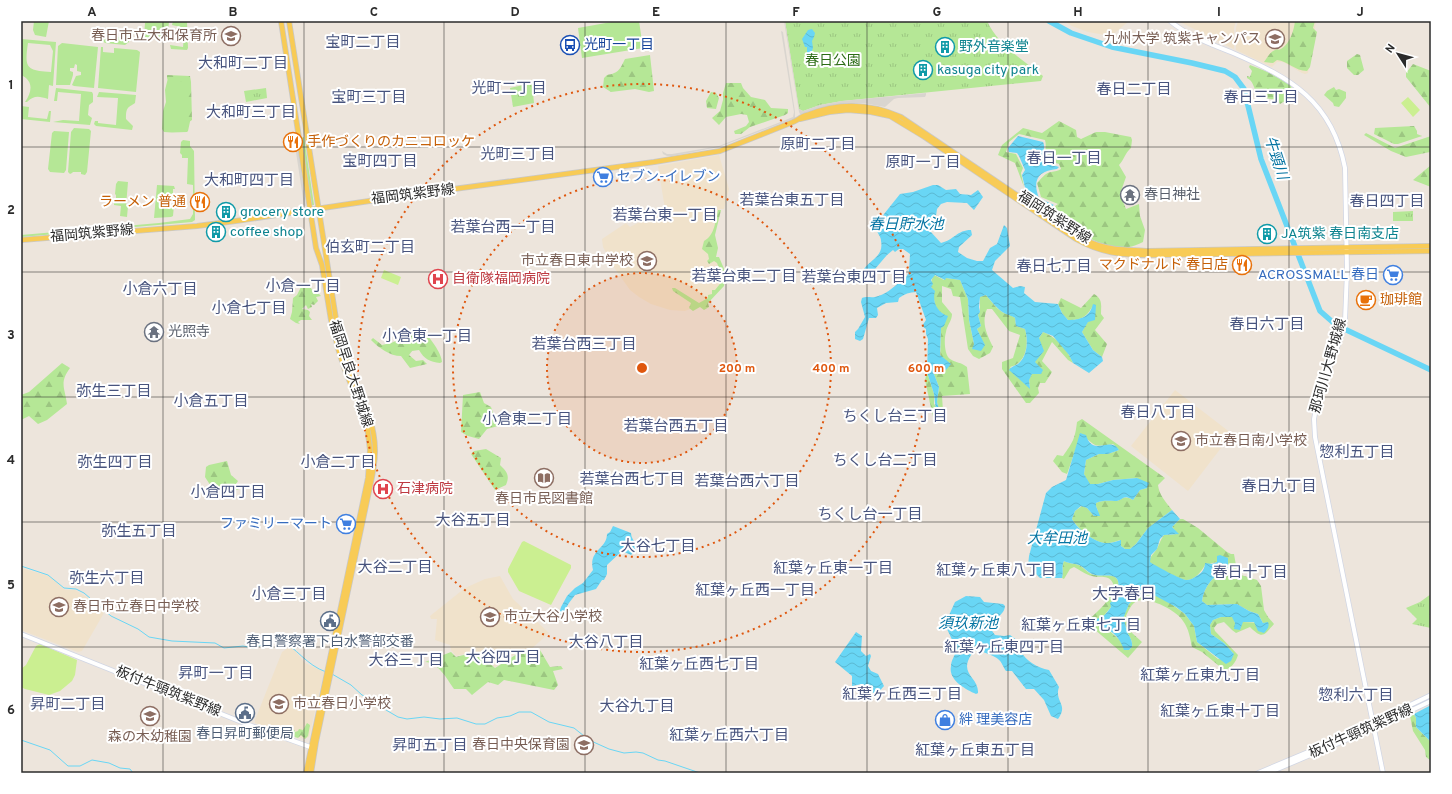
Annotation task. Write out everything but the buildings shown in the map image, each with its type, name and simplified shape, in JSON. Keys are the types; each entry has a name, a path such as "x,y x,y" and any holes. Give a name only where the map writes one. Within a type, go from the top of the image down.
{"main road":[{"name":"福岡早良大野城線","path":"281,21 316,248 322,265 334,332 345,370 364,415 370,438 368,478 313,748 311,773"},
{"name":"福岡早良大野城線","path":"289,21 340,340 369,415 375,451 370,491 313,748 306,773"},
{"name":"那珂川大野城線","path":"1170,21 1183,30 1208,43 1272,72 1289,82 1312,100 1330,124 1336,137 1343,160 1345,168 1347,247 1344,322 1342,334 1318,398 1314,419 1315,437 1382,773"},
{"name":"福岡筑紫野線","path":"21,240 197,226 409,195 654,162 720,151 799,120 804,116 819,110 839,106 863,105 888,111 908,121 1083,240 1102,247 1126,251 1304,251 1347,253 1354,251 1431,251"},
{"name":"福岡筑紫野線","path":"1304,251 1347,247 1431,246"},
{"name":"板付牛頸筑紫野線","path":"21,634 313,748"},
{"name":"板付牛頸筑紫野線","path":"1258,773 1373,726 1431,696"},
{"name":"板付牛頸筑紫野線","path":"1268,773 1431,700"}],"shaded area":[{"path":"784,21 799,109 803,111 820,105 842,101 926,93 925,97 894,99 885,107 863,103 843,104 829,106 800,114 799,112"},
{"path":"1064,21 1129,21 1111,36 1088,32 1072,26"},
{"path":"1178,21 1236,21 1234,28 1234,49"},
{"name":"九州大学 筑紫キャンパス","path":"1238,21 1316,21 1308,73 1302,73 1283,62 1277,62 1272,67 1236,50 1236,28"},
{"path":"781,31 783,32 795,118 719,147 672,156 663,154 662,151 667,154 672,154 719,146 793,117 794,112"},
{"path":"294,139 297,140 306,206 303,207 304,205"},
{"path":"719,155 729,189 724,209 720,209 713,235 715,259 720,263 724,283 707,302 685,311 670,310 651,304 630,290 613,266 603,247 602,239 626,223 630,227 665,209 658,166"},
{"path":"298,208 244,217 243,215"},
{"name":"市立春日南小学校","path":"1175,390 1231,433 1188,491 1131,446"},
{"name":"春日市立春日中学校","path":"21,568 49,576 65,590 75,590 91,600 104,613 82,651 78,652 21,630"},
{"path":"500,576 513,599 549,633 529,651 516,653 495,667 484,656 472,652 456,656 451,650 450,645 435,640 437,619 431,619 430,616 465,588 485,579"},
{"path":"291,646 305,663 324,672 309,737 304,739 255,723 282,652"}],"green space":[{"path":"34,21 49,21 46,37 35,35 33,30"},
{"path":"148,21 169,22 167,39 144,37 145,23"},
{"path":"173,21 187,22 187,50 171,49 170,45 183,47 185,28 172,25"},
{"path":"617,21 639,21 643,48 582,58 578,28"},
{"name":"春日公園","path":"785,21 987,21 1004,45 1043,76 1041,81 842,101 820,105 803,111 799,109"},
{"path":"1295,21 1315,21 1313,28 1317,32 1310,67 1307,71 1303,71 1285,62 1277,60 1273,63 1264,62 1272,52 1276,49 1281,49 1287,44 1293,32"},
{"path":"121,34 129,37 129,42 125,45 105,43 102,40 102,36 121,37"},
{"path":"21,39 56,42 53,86 49,85 48,99 37,97 25,102 30,91 30,84 25,77 21,75","holes":["28,43 50,45 53,51 51,72 32,69 27,63"]},
{"path":"62,43 98,47 94,88 72,85 76,76 81,75 81,72 77,71 77,65 75,64 74,68 70,68 73,75 70,85 56,85 58,46"},
{"path":"101,47 103,47 103,52 114,53 114,48 137,50 140,52 136,92 98,88"},
{"path":"1357,54 1360,55 1364,70 1358,75 1354,75 1347,68 1347,61"},
{"path":"650,55 654,91 649,92 635,89 611,92 603,87 604,78 607,75 619,70 625,59"},
{"path":"1413,64 1431,71 1431,108 1406,77 1406,73"},
{"path":"1250,65 1268,72 1291,85 1292,93 1280,104 1277,100 1265,98 1260,95 1256,91 1252,82 1247,78 1247,76 1250,77 1252,71 1249,67"},
{"path":"167,75 190,76 192,120 189,122 185,122 187,97 185,83 173,79 171,80 170,84"},
{"path":"190,77 191,117 188,131 164,132 162,129 163,111 166,102 165,90 168,78"},
{"path":"532,83 534,103 513,107 510,88"},
{"path":"726,83 741,83 743,88 751,97 765,100 771,108 788,109 788,113 750,127 741,134 735,134 734,131 746,126 749,122 747,115 741,114 726,117 719,125 712,118 720,111"},
{"path":"1334,87 1336,90 1339,89 1346,92 1346,98 1339,107 1334,106 1333,103 1324,95 1327,91"},
{"path":"56,88 92,92 93,102 89,105 88,115 92,118 90,125 53,122 63,120 79,121 81,94 58,92 57,101 54,101"},
{"path":"266,88 267,98 246,102 244,91"},
{"path":"99,92 136,95 135,103 129,107 126,113 126,119 133,126 132,130 96,126 94,124 95,121 98,121 98,123 116,125 118,98 97,97"},
{"path":"711,92 716,93 719,98 716,109 707,108 706,101"},
{"path":"1408,97 1420,110 1413,117 1401,103"},
{"path":"21,106 29,107 28,117 47,119 49,111 51,111 50,122 21,119"},
{"path":"1059,121 1076,130 1077,137 1081,139 1096,132 1105,132 1131,137 1131,148 1119,165 1126,177 1120,194 1126,209 1139,204 1140,216 1145,230 1143,242 1130,247 1106,245 1086,236 1048,211 1058,204 1041,197 1037,183 1043,176 1061,169 1059,164 1046,160 1045,140 1019,134 1009,142 1006,152 1016,154 1023,168 1021,173 1024,187 1015,163 998,155 1002,145 1023,128 1042,133"},
{"path":"1414,126 1417,134 1422,136 1398,144 1394,144 1374,134 1375,128"},
{"path":"74,128 89,129 91,131 87,172 85,175 81,174 81,172 73,172 70,174 68,172 71,132"},
{"path":"54,131 69,132 66,170 64,173 50,172 48,169 52,133"},
{"path":"1366,133 1395,148 1431,136 1431,153 1406,157 1391,151 1364,135"},
{"path":"304,137 314,205 312,205 301,138"},
{"path":"183,140 190,141 190,146 194,151 195,220 192,222 21,237 21,235 190,219 193,214 193,185 187,184 188,158 182,158 180,153 181,142"},
{"path":"1431,165 1431,187 1413,180"},
{"path":"118,181 128,182 126,206 128,206 127,217 120,216 121,206 114,205 114,202 116,202 116,184"},
{"path":"157,185 174,186 174,201 168,202 168,204 174,205 173,216 171,217 154,218"},
{"path":"718,210 721,210 715,235 718,248 716,257 719,257 728,278 725,278 721,274 717,263 714,261 709,264 707,261 709,259 708,254 702,249 704,241 712,232"},
{"path":"1413,211 1413,221 1393,221 1393,212"},
{"path":"384,270 401,277 398,285 381,278"},
{"path":"934,275 944,280 946,278 960,280 968,299 969,320 974,344 980,335 977,329 981,326 978,315 980,312 980,297 986,295 1000,311 1015,318 1016,326 1025,329 1027,340 1025,352 1023,357 1016,365 1010,367 1030,388 1029,379 1032,374 1041,374 1035,362 1039,338 1043,332 1053,337 1061,344 1073,363 1068,360 1052,342 1042,361 1052,372 1045,383 1040,383 1038,388 1039,393 1030,403 1026,403 1002,369 1002,362 1013,358 1020,335 1009,331 992,309 987,309 985,314 985,324 993,347 990,353 979,359 973,356 968,349 960,297 953,296 951,289 942,286 942,302 952,314 945,335 947,354 950,359 967,367 970,394 942,396 943,411 940,419 933,417 925,380 927,372 934,394 934,404 939,409 937,402 939,387 934,374 940,365 943,314 936,309 931,288"},
{"path":"723,280 725,280 724,286 708,303 709,307 704,310 700,307 693,311 689,308 691,303 673,291 672,288 675,288 699,303 708,298 708,295 712,294 712,290 715,290"},
{"path":"301,287 311,288 313,292 317,292 321,296 316,297 318,301 314,305 311,304 312,307 308,309 306,305 302,309 310,312 309,316 312,320 301,320 298,322 300,324 290,319 293,298 297,295"},
{"path":"1094,294 1100,300 1101,314 1104,318 1095,330 1107,344 1102,357 1093,350 1082,332 1088,321 1092,307 1082,318 1068,320 1062,313 1058,304 1061,298 1081,308"},
{"path":"416,329 425,333 431,340 440,354 442,362 436,363 428,360 419,350 412,351 409,355 416,361 423,360 427,364 410,368 401,356 393,355 385,351 371,340 373,338 382,345 398,340 405,332"},
{"path":"62,363 70,368 64,382 67,404 47,420 38,424 29,416 21,420 21,395 29,392"},
{"path":"480,392 484,403 491,407 498,426 487,429 479,439 461,432 463,395"},
{"path":"1082,419 1165,478 1158,485 1163,498 1172,510 1148,528 1136,544 1130,549 1125,549 1121,546 1120,540 1103,543 1092,538 1078,527 1072,519 1075,511 1082,506 1087,508 1094,516 1098,511 1096,503 1103,501 1118,501 1125,498 1133,500 1140,490 1147,488 1137,478 1089,484 1084,474 1086,460 1099,454 1108,454 1119,450 1113,444 1101,446 1094,445 1081,434 1067,474 1062,472 1053,461 1057,455 1063,456 1074,437 1077,422"},
{"path":"486,449 501,458 500,465 508,476 506,485 495,490 471,454 474,451"},
{"path":"227,461 231,475 238,481 236,484 239,489 234,491 230,488 224,492 214,491 205,477 206,467"},
{"path":"1180,519 1183,519 1198,528 1227,552 1234,554 1237,571 1241,575 1257,580 1261,586 1264,610 1274,624 1261,635 1250,627 1236,633 1224,622 1217,624 1214,628 1215,631 1238,655 1233,665 1224,670 1202,652 1192,647 1187,627 1180,617 1162,605 1155,602 1142,600 1135,602 1130,607 1126,616 1131,632 1142,642 1128,658 1087,623 1108,598 1114,586 1110,579 1085,574 1074,567 1070,569 1064,579 1062,578 1064,561 1079,565 1091,574 1110,576 1117,579 1118,590 1115,599 1111,603 1111,607 1102,618 1106,628 1122,642 1124,648 1129,650 1132,647 1131,640 1122,619 1129,604 1138,595 1152,594 1170,603 1185,614 1194,626 1197,642 1218,659 1234,654 1224,643 1211,634 1210,625 1213,620 1221,617 1233,617 1235,623 1263,623 1258,614 1237,604 1207,605 1202,601 1205,590 1210,582 1218,574 1228,568 1217,562 1205,565 1200,573 1195,577 1186,580 1179,578 1149,562 1164,535 1178,534 1172,527"},
{"path":"524,541 571,565 571,568 551,605 519,591 508,572 508,569 522,542"},
{"path":"1431,594 1431,628 1412,624 1417,619 1406,608 1420,602"},
{"path":"40,644 77,660 75,675 72,681 60,691 49,695 21,687 21,669 26,665 36,646"},
{"path":"540,650 550,667 561,666 563,669 553,671 558,685 554,690 504,680 498,685 488,682 472,695 466,689 454,689 438,668 425,662 451,652 456,657 469,654 481,656 495,668 517,654"},
{"path":"1414,714 1416,718 1416,727 1431,742 1431,761 1426,757 1425,750 1413,731 1410,716"},
{"path":"307,723 310,725 308,736 305,739 301,735 298,738 279,732 280,728 285,727 295,730 295,732 299,729 303,730"}],"water":[{"path":"812,29 815,33 812,41 813,48 811,53 807,53 807,47 805,47 802,39 808,30"},
{"path":"1018,136 1043,142 1044,161 1059,167 1041,174 1037,181 1036,186 1039,198 1054,205 1047,209 1027,196 1022,175 1025,170 1017,153 1009,152 1008,148"},
{"name":"春日貯水池","path":"933,185 938,185 946,190 956,189 960,194 971,195 978,190 983,197 974,210 967,203 947,202 941,204 937,209 935,223 937,224 934,228 931,228 930,231 941,243 949,240 959,233 966,230 971,230 972,235 959,247 958,252 967,258 983,261 990,248 997,244 1004,225 1007,228 1010,246 995,261 992,270 1013,288 1020,286 1025,287 1024,293 1035,302 1058,304 1062,313 1068,320 1084,317 1090,312 1093,304 1096,305 1095,320 1088,322 1082,332 1093,350 1102,357 1103,361 1089,373 1073,363 1069,355 1053,336 1043,332 1039,338 1044,351 1035,362 1043,370 1041,374 1032,374 1029,380 1030,389 1009,370 1022,360 1026,351 1027,337 1025,329 1016,326 1015,318 1001,311 986,295 980,297 980,312 978,315 981,326 977,329 985,345 981,351 972,349 974,344 969,320 968,299 960,280 946,278 945,280 935,275 931,280 933,284 931,287 935,291 935,303 941,312 948,316 944,326 941,328 940,355 951,364 946,370 939,365 934,374 939,387 937,402 939,409 938,412 936,411 934,394 927,372 928,339 926,329 922,326 926,320 916,292 903,295 899,298 898,302 886,303 877,308 878,315 876,318 869,318 863,339 860,341 855,339 855,332 865,317 861,302 862,298 875,297 885,293 892,289 900,281 904,281 909,272 910,254 903,249 899,249 895,252 893,250 875,269 864,269 881,250 881,239 877,229 884,214 900,194 913,192"},
{"name":"大牟田池","path":"1080,433 1086,435 1089,442 1093,445 1111,445 1115,446 1119,450 1108,454 1099,454 1086,460 1084,474 1090,484 1137,478 1149,483 1147,488 1140,490 1133,500 1125,497 1118,501 1103,501 1096,503 1100,516 1094,516 1087,508 1081,506 1075,511 1072,519 1074,523 1087,535 1098,541 1103,543 1111,543 1121,540 1121,546 1125,549 1130,549 1136,544 1148,528 1172,510 1180,519 1172,527 1179,534 1164,535 1160,539 1157,549 1151,555 1150,562 1174,575 1189,580 1201,573 1205,563 1212,564 1217,562 1217,556 1220,555 1228,558 1228,568 1218,574 1210,582 1205,590 1202,601 1207,605 1237,604 1258,614 1263,623 1268,622 1269,625 1264,633 1258,631 1254,622 1243,622 1240,630 1234,629 1235,623 1232,617 1221,617 1213,620 1210,625 1211,634 1224,643 1234,654 1231,661 1226,664 1197,642 1194,626 1185,614 1176,607 1152,594 1138,595 1129,604 1123,619 1132,647 1129,650 1124,650 1117,636 1105,628 1095,624 1096,619 1105,615 1111,607 1110,603 1116,597 1118,592 1117,579 1110,576 1092,574 1079,565 1064,561 1062,578 1040,578 1034,569 1028,566 1029,556 1046,493 1052,487 1066,480"},
{"path":"613,526 631,533 637,547 631,555 622,551 607,565 607,574 596,589 575,595 567,607 566,615 561,619 558,617 567,596 583,583 593,570 593,558 604,543 607,534"},
{"name":"須玖新池","path":"966,596 980,597 984,602 1003,604 1005,606 1003,613 993,621 990,628 995,635 1010,635 1022,644 1020,651 1029,661 1040,668 1049,670 1059,687 1058,696 1062,710 1058,719 1051,716 1044,700 1034,689 1026,689 1012,671 1006,671 999,660 988,654 976,650 968,661 967,666 969,674 978,688 978,693 976,694 967,689 958,683 952,676 951,664 956,648 945,624 955,602"},
{"path":"856,632 862,636 861,651 866,656 870,654 871,656 868,666 871,671 878,674 884,686 876,695 862,684 852,686 852,676 835,662"},
{"path":"1431,705 1431,742 1416,727 1416,718 1414,714"}],"waterway":[{"name":"牛頸川","path":"1049,21 1071,33 1112,47 1225,71 1235,77 1244,89 1261,159 1320,311 1336,325 1431,370"},
{"path":"21,566 48,575 64,588 76,589 84,593 111,616 138,629 149,637 172,641 215,643 224,648 243,646 253,648 279,639 307,661 326,672"},
{"path":"332,674 351,685 362,695 377,702 386,710 398,717 407,719 424,717 440,719 457,718 476,724 485,724 497,718 510,716 519,712 531,712 549,722 574,728 589,740 609,749 624,753 643,753 658,760 700,773"},
{"path":"21,740 50,750 68,766 80,766 92,760 109,763 120,768 130,769 133,773"}],"place":[{"name":"春日市立大和保育所","path":"231,36"},
{"name":"九州大学 筑紫キャンパス","path":"1275,39"},
{"name":"光町一丁目","path":"570,45"},
{"name":"野外音楽堂","path":"945,47"},
{"name":"kasuga city park","path":"923,70"},
{"name":"手作づくりのカニコロッケ","path":"293,142"},
{"name":"セブン-イレブン","path":"603,177"},
{"name":"春日神社","path":"1130,195"},
{"name":"ラーメン 普通","path":"200,202"},
{"name":"grocery store","path":"226,212"},
{"name":"coffee shop","path":"216,232"},
{"name":"JA筑紫 春日南支店","path":"1267,234"},
{"name":"市立春日東中学校","path":"647,261"},
{"name":"マクドナルド 春日店","path":"1242,265"},
{"name":"ACROSSMALL 春日","path":"1393,275"},
{"name":"自衛隊福岡病院","path":"438,279"},
{"name":"珈琲館","path":"1366,300"},
{"name":"光照寺","path":"154,332"},
{"name":"市立春日南小学校","path":"1181,441"},
{"name":"春日市民図書館","path":"544,478"},
{"name":"石津病院","path":"383,489"},
{"name":"ファミリーマート","path":"346,524"},
{"name":"春日市立春日中学校","path":"59,607"},
{"name":"市立大谷小学校","path":"490,617"},
{"name":"春日警察署下白水警部交番","path":"330,621"},
{"name":"市立春日小学校","path":"279,704"},
{"name":"春日昇町郵便局","path":"245,713"},
{"name":"森の木幼稚園","path":"150,716"},
{"name":"絆 理美容店","path":"945,720"},
{"name":"春日中央保育園","path":"584,745"}],"district":[{"name":"宝町二丁目","path":"363,43"},
{"name":"大和町二丁目","path":"243,64"},
{"name":"光町二丁目","path":"509,89"},
{"name":"春日二丁目","path":"1134,90"},
{"name":"宝町三丁目","path":"369,98"},
{"name":"春日三丁目","path":"1261,98"},
{"name":"大和町三丁目","path":"251,113"},
{"name":"原町二丁目","path":"818,145"},
{"name":"光町三丁目","path":"518,155"},
{"name":"春日一丁目","path":"1064,159"},
{"name":"宝町四丁目","path":"380,162"},
{"name":"原町一丁目","path":"923,163"},
{"name":"大和町四丁目","path":"249,181"},
{"name":"若葉台東五丁目","path":"792,201"},
{"name":"春日四丁目","path":"1387,202"},
{"name":"若葉台東一丁目","path":"665,216"},
{"name":"若葉台西一丁目","path":"503,228"},
{"name":"伯玄町二丁目","path":"370,248"},
{"name":"春日七丁目","path":"1054,267"},
{"name":"若葉台東二丁目","path":"744,277"},
{"name":"若葉台東四丁目","path":"854,278"},
{"name":"小倉一丁目","path":"303,287"},
{"name":"小倉六丁目","path":"160,290"},
{"name":"小倉七丁目","path":"249,309"},
{"name":"春日六丁目","path":"1267,325"},
{"name":"小倉東一丁目","path":"427,337"},
{"name":"若葉台西三丁目","path":"584,345"},
{"name":"弥生三丁目","path":"114,392"},
{"name":"小倉五丁目","path":"211,402"},
{"name":"春日八丁目","path":"1158,413"},
{"name":"ちくし台三丁目","path":"895,417"},
{"name":"小倉東二丁目","path":"527,420"},
{"name":"若葉台西五丁目","path":"676,427"},
{"name":"惣利五丁目","path":"1357,453"},
{"name":"ちくし台二丁目","path":"885,461"},
{"name":"弥生四丁目","path":"115,463"},
{"name":"小倉二丁目","path":"338,463"},
{"name":"若葉台西七丁目","path":"632,480"},
{"name":"若葉台西六丁目","path":"747,482"},
{"name":"春日九丁目","path":"1279,487"},
{"name":"小倉四丁目","path":"228,493"},
{"name":"ちくし台一丁目","path":"870,515"},
{"name":"大谷五丁目","path":"473,521"},
{"name":"弥生五丁目","path":"139,532"},
{"name":"大谷七丁目","path":"658,547"},
{"name":"大谷二丁目","path":"395,568"},
{"name":"紅葉ヶ丘東一丁目","path":"833,569"},
{"name":"紅葉ヶ丘東八丁目","path":"996,571"},
{"name":"春日十丁目","path":"1250,573"},
{"name":"弥生六丁目","path":"107,579"},
{"name":"紅葉ヶ丘西一丁目","path":"755,591"},
{"name":"小倉三丁目","path":"289,595"},
{"name":"大字春日","path":"1124,595"},
{"name":"紅葉ヶ丘東七丁目","path":"1081,626"},
{"name":"大谷八丁目","path":"606,643"},
{"name":"紅葉ヶ丘東四丁目","path":"1004,648"},
{"name":"大谷四丁目","path":"503,658"},
{"name":"大谷三丁目","path":"406,661"},
{"name":"紅葉ヶ丘西七丁目","path":"699,665"},
{"name":"昇町一丁目","path":"216,674"},
{"name":"紅葉ヶ丘東九丁目","path":"1200,676"},
{"name":"紅葉ヶ丘西三丁目","path":"902,695"},
{"name":"惣利六丁目","path":"1356,696"},
{"name":"昇町二丁目","path":"68,705"},
{"name":"大谷九丁目","path":"637,707"},
{"name":"紅葉ヶ丘東十丁目","path":"1220,712"},
{"name":"紅葉ヶ丘西六丁目","path":"729,736"},
{"name":"昇町五丁目","path":"430,746"},
{"name":"紅葉ヶ丘東五丁目","path":"975,751"}]}
